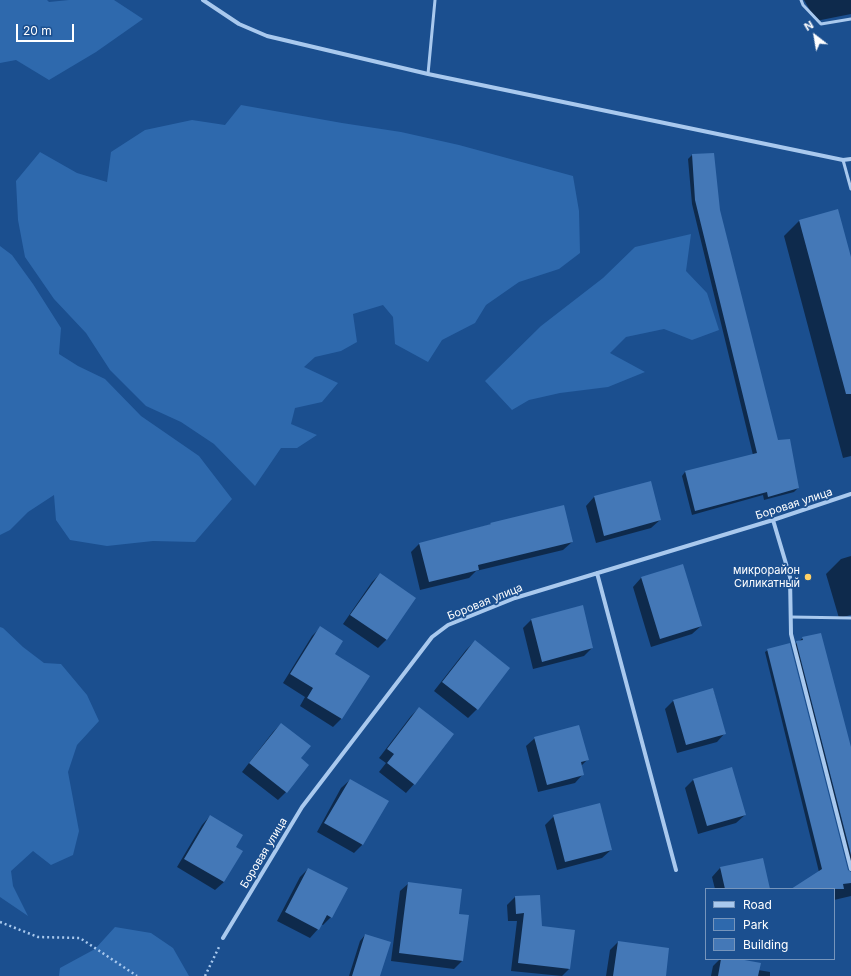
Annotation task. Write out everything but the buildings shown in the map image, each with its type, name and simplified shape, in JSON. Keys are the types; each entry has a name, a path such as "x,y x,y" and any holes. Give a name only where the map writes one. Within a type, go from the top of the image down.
{"street":[{"path":"203,0 239,24 267,36 428,74 843,160 851,159"},
{"name":"Боровая улица","path":"223,938 302,807 432,638 448,625 515,598 773,520 851,494"},
{"path":"773,520 790,577 791,634 851,869"},
{"path":"597,573 676,870"}],"lane":[{"path":"428,74 435,0"},
{"path":"801,0 803,5 822,24 851,19"},
{"path":"843,160 851,189"},
{"path":"791,617 851,618"}],"path":[{"path":"0,922 38,937 80,938 137,976"},
{"path":"205,976 223,938"}],"green space":[{"path":"0,0 47,0 49,2 69,0 114,0 143,19 96,52 49,80 16,60 0,63"},
{"path":"241,105 401,132 459,145 573,176 579,211 580,253 559,269 519,282 486,305 475,323 442,340 428,362 395,344 393,317 383,305 353,314 357,342 341,351 315,357 304,367 338,383 322,402 295,408 291,424 317,435 297,448 281,448 255,486 214,444 181,422 146,406 110,370 86,333 54,299 25,257 18,220 16,181 40,152 77,173 107,182 111,152 145,130 192,120 225,125"},
{"path":"691,234 686,271 707,293 719,330 692,340 664,329 626,337 610,353 645,372 608,387 560,393 529,400 512,410 485,381 541,326 603,278 635,247"},
{"path":"0,246 12,255 33,284 61,328 59,354 78,366 105,379 141,416 199,456 232,499 195,542 153,541 107,546 70,540 56,520 54,495 28,512 10,530 0,535"},
{"path":"0,627 44,663 61,664 87,695 99,721 77,745 68,772 79,831 73,855 51,865 33,851 11,871 13,886 28,916 0,897"},
{"path":"115,927 151,933 173,948 189,976 59,976 60,968 95,949"}],"place":[{"name":"микрорайон Силикатный","path":"808,577"}]}
